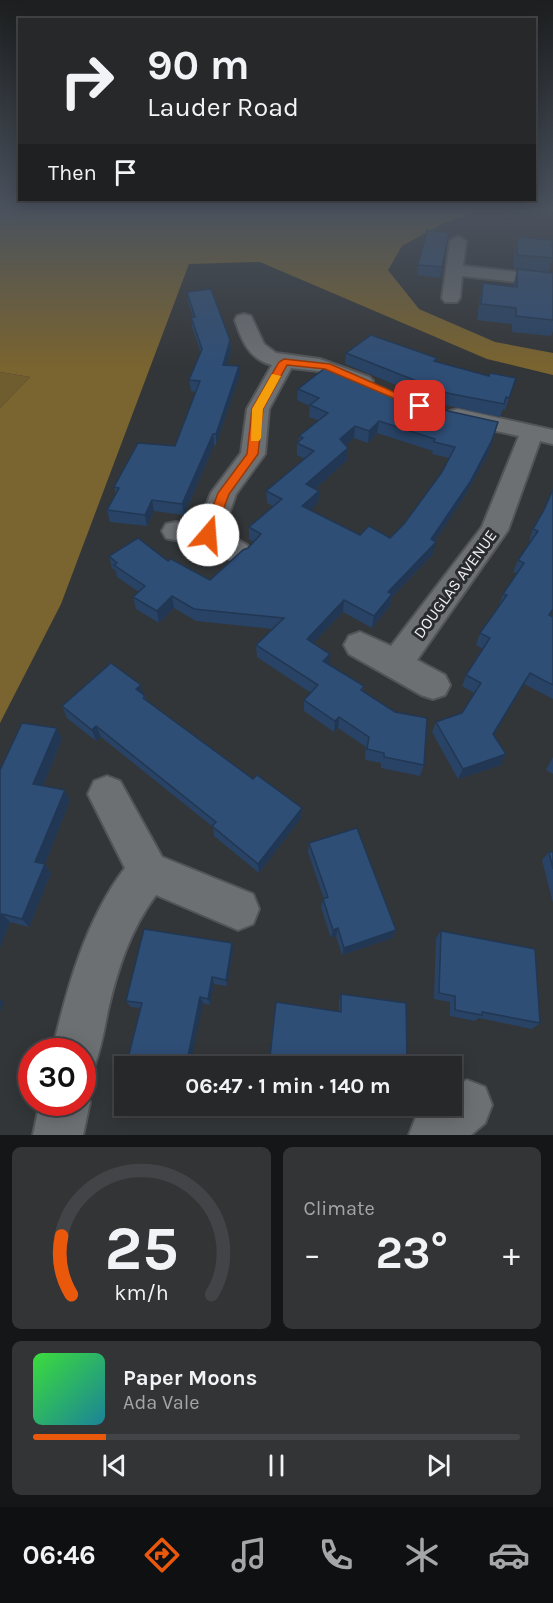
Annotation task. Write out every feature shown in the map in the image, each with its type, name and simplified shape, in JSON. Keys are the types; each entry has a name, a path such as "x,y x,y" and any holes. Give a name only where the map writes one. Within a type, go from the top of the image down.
{"street":[{"path":"452,298 455,262"},
{"path":"454,270 553,280"},
{"path":"244,320 251,342 258,352 284,362 327,366 377,388"},
{"path":"208,535 224,493 252,454 258,409 284,362"},
{"path":"437,412 543,435"},
{"name":"DOUGLAS AVENUE","path":"396,664 494,530 543,435"},
{"path":"176,531 208,535 237,552"},
{"path":"360,645 433,685"},
{"path":"107,794 148,871 238,909"},
{"path":"79,1038 111,932 123,906 148,871"},
{"path":"58,1135 62,1116"}],"shaded area":[{"path":"0,262 393,262 388,270 419,309 495,342 553,353 553,375 487,359 260,262 189,264 61,604 0,723 0,408 30,377 0,372"},
{"path":"0,372 30,377 0,408"}],"building":[{"path":"419,262 443,262 442,267 418,265"},
{"path":"517,269 553,273 553,320 516,316 516,308 481,304 483,283 517,287"},
{"path":"211,289 230,340 223,365 239,366 216,434 213,434 182,504 152,500 145,515 107,510 119,488 114,487 138,443 175,446 200,381 189,380 202,349 191,317 195,317 187,292"},
{"path":"371,335 437,358 434,361 489,376 490,373 516,378 509,398 506,397 504,404 447,393 346,353"},
{"path":"329,365 430,407 498,422 492,440 470,482 431,539 436,542 388,592 392,594 374,616 344,600 307,639 330,654 323,661 364,686 361,690 395,712 427,718 424,765 384,757 384,753 367,749 369,737 339,717 335,721 304,700 318,685 256,645 284,618 194,609 172,596 157,611 133,597 145,586 114,565 117,563 109,556 138,538 168,561 171,559 210,580 248,548 261,534 249,527 282,499 266,491 314,451 297,443 303,438 299,436 328,413 310,405 319,398 298,389","holes":["379,421 435,439 434,442 455,447 442,472 404,524 390,538 369,526 360,535 302,506 319,491 306,484 348,448 340,439 355,426 369,431"]},
{"path":"553,489 553,609 549,615 553,617 553,685 530,673 493,734 506,754 463,769 436,722 462,713 481,683 466,675 490,638 480,633 507,595 503,594 524,563 518,560 538,531 533,529"},
{"path":"111,663 141,685 136,689 145,696 143,698 253,779 257,775 302,808 258,864 212,826 216,822 96,726 92,730 62,706"},
{"path":"22,723 57,728 33,784 65,790 35,862 45,864 22,919 2,914 0,920 0,770"},
{"path":"357,828 396,930 344,948 338,928 333,930 323,899 328,897 309,843"},
{"path":"549,852 553,852 553,869"},
{"path":"144,929 232,943 226,980 212,977 208,999 200,997 188,1056 129,1056 142,1003 126,1001"},
{"path":"441,931 535,949 540,1023 482,1012 482,1015 455,1010 455,996 439,993"},
{"path":"341,994 406,1003 407,1056 270,1056 276,1002 341,1012"}],"slow traffic":[{"path":"255,438 258,409 276,376"}],"route":[{"path":"208,535 219,501 252,454 255,446 258,409 284,362 327,366 420,406"}]}
